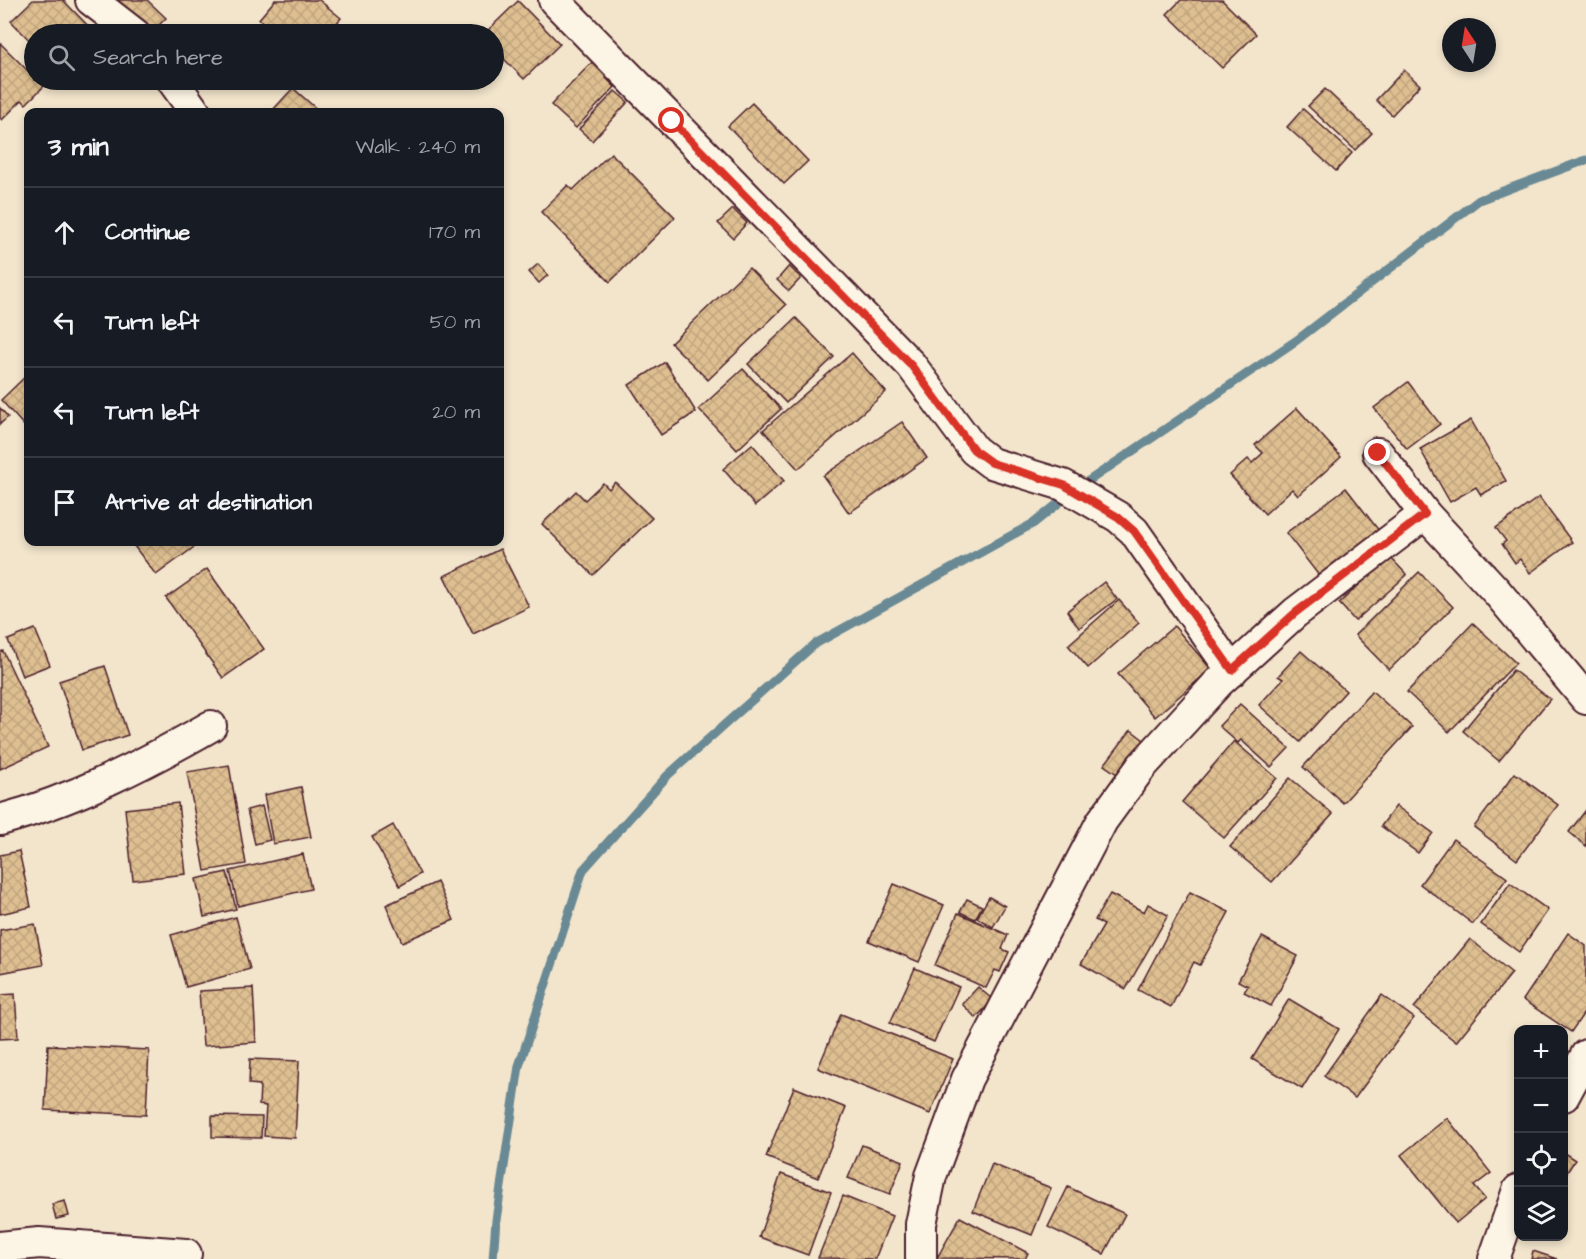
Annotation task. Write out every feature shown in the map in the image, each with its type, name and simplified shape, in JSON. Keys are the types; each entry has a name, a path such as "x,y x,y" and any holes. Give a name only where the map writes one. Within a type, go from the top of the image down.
{"street":[{"path":"91,0 122,24"},
{"path":"554,0 911,365 974,450 992,463 1064,485 1118,517 1134,531 1232,670"},
{"path":"178,90 192,108"},
{"path":"1378,453 1425,514 1497,592 1586,699"},
{"path":"921,1259 921,1224 931,1176 967,1079 1102,821 1142,766 1232,670 1295,613 1425,514"},
{"path":"0,820 42,808 165,753 211,726"},
{"path":"1568,1087 1586,1055"},
{"path":"1494,1259 1514,1202"},
{"path":"0,1247 39,1243 186,1254"}],"building":[{"path":"33,0 63,0 86,24 24,24 24,35 11,21"},
{"path":"114,0 147,0 166,18 160,24 139,24"},
{"path":"275,0 319,0 341,18 336,24 265,24 259,19"},
{"path":"1181,0 1222,0 1256,34 1222,68 1167,14"},
{"path":"518,1 560,44 524,79 504,59 504,24 494,24"},
{"path":"0,43 24,67 24,90 40,90 26,104 22,100 2,120 0,118"},
{"path":"598,56 612,69 605,77 615,87 576,128 551,105"},
{"path":"1404,70 1420,85 1392,115 1376,100"},
{"path":"1325,89 1372,133 1355,150 1308,106"},
{"path":"291,90 295,90 316,108 275,108"},
{"path":"615,91 628,102 592,141 579,129"},
{"path":"752,103 808,161 784,184 728,126"},
{"path":"1303,109 1352,153 1336,171 1287,127"},
{"path":"611,153 675,217 610,282 541,212 568,185 573,190"},
{"path":"733,209 747,223 733,238 718,223"},
{"path":"538,264 548,275 539,283 529,272"},
{"path":"789,266 801,278 789,291 777,280"},
{"path":"749,268 786,305 708,380 671,343"},
{"path":"796,318 834,357 786,403 748,364"},
{"path":"852,353 886,392 798,469 763,430"},
{"path":"665,362 696,412 661,435 629,385"},
{"path":"743,369 781,409 737,450 699,409"},
{"path":"24,378 24,426 1,400"},
{"path":"1408,382 1440,424 1407,449 1374,408"},
{"path":"0,408 8,417 0,424"},
{"path":"1297,408 1341,457 1298,496 1292,489 1265,514 1230,475 1248,459 1252,463 1263,453 1255,445"},
{"path":"1471,420 1506,481 1481,495 1476,487 1450,502 1420,449"},
{"path":"902,422 927,458 849,513 823,476"},
{"path":"752,444 784,481 755,506 723,469"},
{"path":"615,482 652,518 593,575 542,524 576,491 585,500 603,483 609,489"},
{"path":"1346,488 1380,532 1320,577 1286,533"},
{"path":"1539,497 1572,542 1530,573 1520,559 1515,563 1502,544 1506,541 1496,528"},
{"path":"134,546 196,546 156,575"},
{"path":"500,549 529,607 473,634 444,576"},
{"path":"1390,557 1407,575 1355,621 1339,603"},
{"path":"207,569 264,649 223,678 166,598"},
{"path":"1419,572 1453,607 1389,670 1355,635"},
{"path":"1104,582 1117,599 1079,628 1067,611"},
{"path":"1119,600 1139,623 1088,668 1068,645"},
{"path":"1473,623 1516,663 1449,732 1407,692"},
{"path":"1174,626 1211,669 1155,717 1118,674"},
{"path":"35,629 50,665 22,676 8,640"},
{"path":"3,651 48,747 0,769 0,652"},
{"path":"1301,651 1346,691 1300,742 1259,705 1283,679 1278,676"},
{"path":"105,666 128,735 82,750 59,681"},
{"path":"1513,670 1550,699 1499,761 1463,731"},
{"path":"1372,691 1412,727 1343,803 1303,767"},
{"path":"1240,704 1289,748 1271,767 1241,740 1238,743 1219,726"},
{"path":"1131,730 1149,744 1123,778 1104,765"},
{"path":"1234,741 1277,778 1224,838 1182,802"},
{"path":"229,765 246,864 205,871 187,772"},
{"path":"1515,773 1558,805 1517,860 1474,827"},
{"path":"1290,778 1333,814 1272,882 1230,847"},
{"path":"301,787 311,837 273,844 264,795"},
{"path":"178,803 186,874 133,880 125,809"},
{"path":"262,806 270,840 255,844 247,810"},
{"path":"1396,806 1433,833 1418,853 1381,826"},
{"path":"1586,810 1586,846 1569,832"},
{"path":"393,825 420,874 400,886 372,837"},
{"path":"1453,839 1507,878 1473,924 1420,884"},
{"path":"19,851 31,907 0,914 0,855"},
{"path":"303,854 311,889 238,906 230,871"},
{"path":"227,872 236,909 204,917 196,879"},
{"path":"437,882 454,920 402,942 386,905"},
{"path":"1510,883 1548,910 1519,952 1481,924"},
{"path":"894,884 944,905 919,962 869,941"},
{"path":"1190,892 1229,912 1200,965 1194,962 1171,1007 1138,990"},
{"path":"1110,894 1144,912 1148,904 1168,915 1126,989 1081,964 1104,925 1095,920"},
{"path":"989,897 1005,906 993,927 977,918"},
{"path":"967,899 982,906 975,919 960,912"},
{"path":"958,913 1008,935 1002,949 1009,952 1000,972 995,970 986,988 935,965"},
{"path":"236,917 250,969 186,987 171,935"},
{"path":"35,924 43,965 0,973 0,930"},
{"path":"1568,933 1586,946 1586,1010 1571,1032 1568,1030 1568,1025 1560,1025 1523,1000"},
{"path":"1262,937 1298,956 1271,1006 1244,992 1248,986 1238,981"},
{"path":"1470,939 1512,973 1456,1042 1414,1008"},
{"path":"915,968 959,987 934,1042 890,1023"},
{"path":"978,987 993,1000 976,1018 962,1004"},
{"path":"253,988 256,1042 203,1046 199,991"},
{"path":"15,994 18,1038 0,1039 0,995"},
{"path":"1382,995 1414,1018 1355,1098 1324,1076"},
{"path":"1289,999 1339,1029 1302,1089 1252,1059"},
{"path":"841,1014 953,1059 930,1114 818,1068"},
{"path":"48,1045 149,1050 146,1115 45,1110"},
{"path":"250,1059 299,1061 295,1138 264,1136 266,1106 259,1105 260,1085 249,1084"},
{"path":"794,1087 846,1108 818,1178 766,1157"},
{"path":"212,1116 262,1117 261,1138 212,1137"},
{"path":"1447,1118 1491,1173 1474,1186 1485,1199 1456,1223 1401,1155"},
{"path":"862,1145 903,1161 890,1194 848,1178"},
{"path":"1568,1156 1575,1160 1568,1171"},
{"path":"992,1164 1051,1188 1032,1235 973,1211"},
{"path":"781,1174 831,1192 808,1255 759,1237"},
{"path":"1068,1187 1125,1214 1104,1254 1048,1227"},
{"path":"843,1196 892,1216 875,1259 818,1258"},
{"path":"65,1201 69,1216 56,1219 52,1204"},
{"path":"960,1217 1028,1253 1025,1259 937,1258"},
{"path":"1533,1251 1557,1259 1531,1259"}],"waterway":[{"path":"493,1259 496,1220 519,1066 583,870 668,775 815,644 1034,523 1075,490 1297,340 1479,200 1586,160"}],"route":[{"path":"672,121 911,365 974,450 992,463 1064,485 1118,517 1134,531 1232,670 1295,613 1425,514 1378,453"}]}
